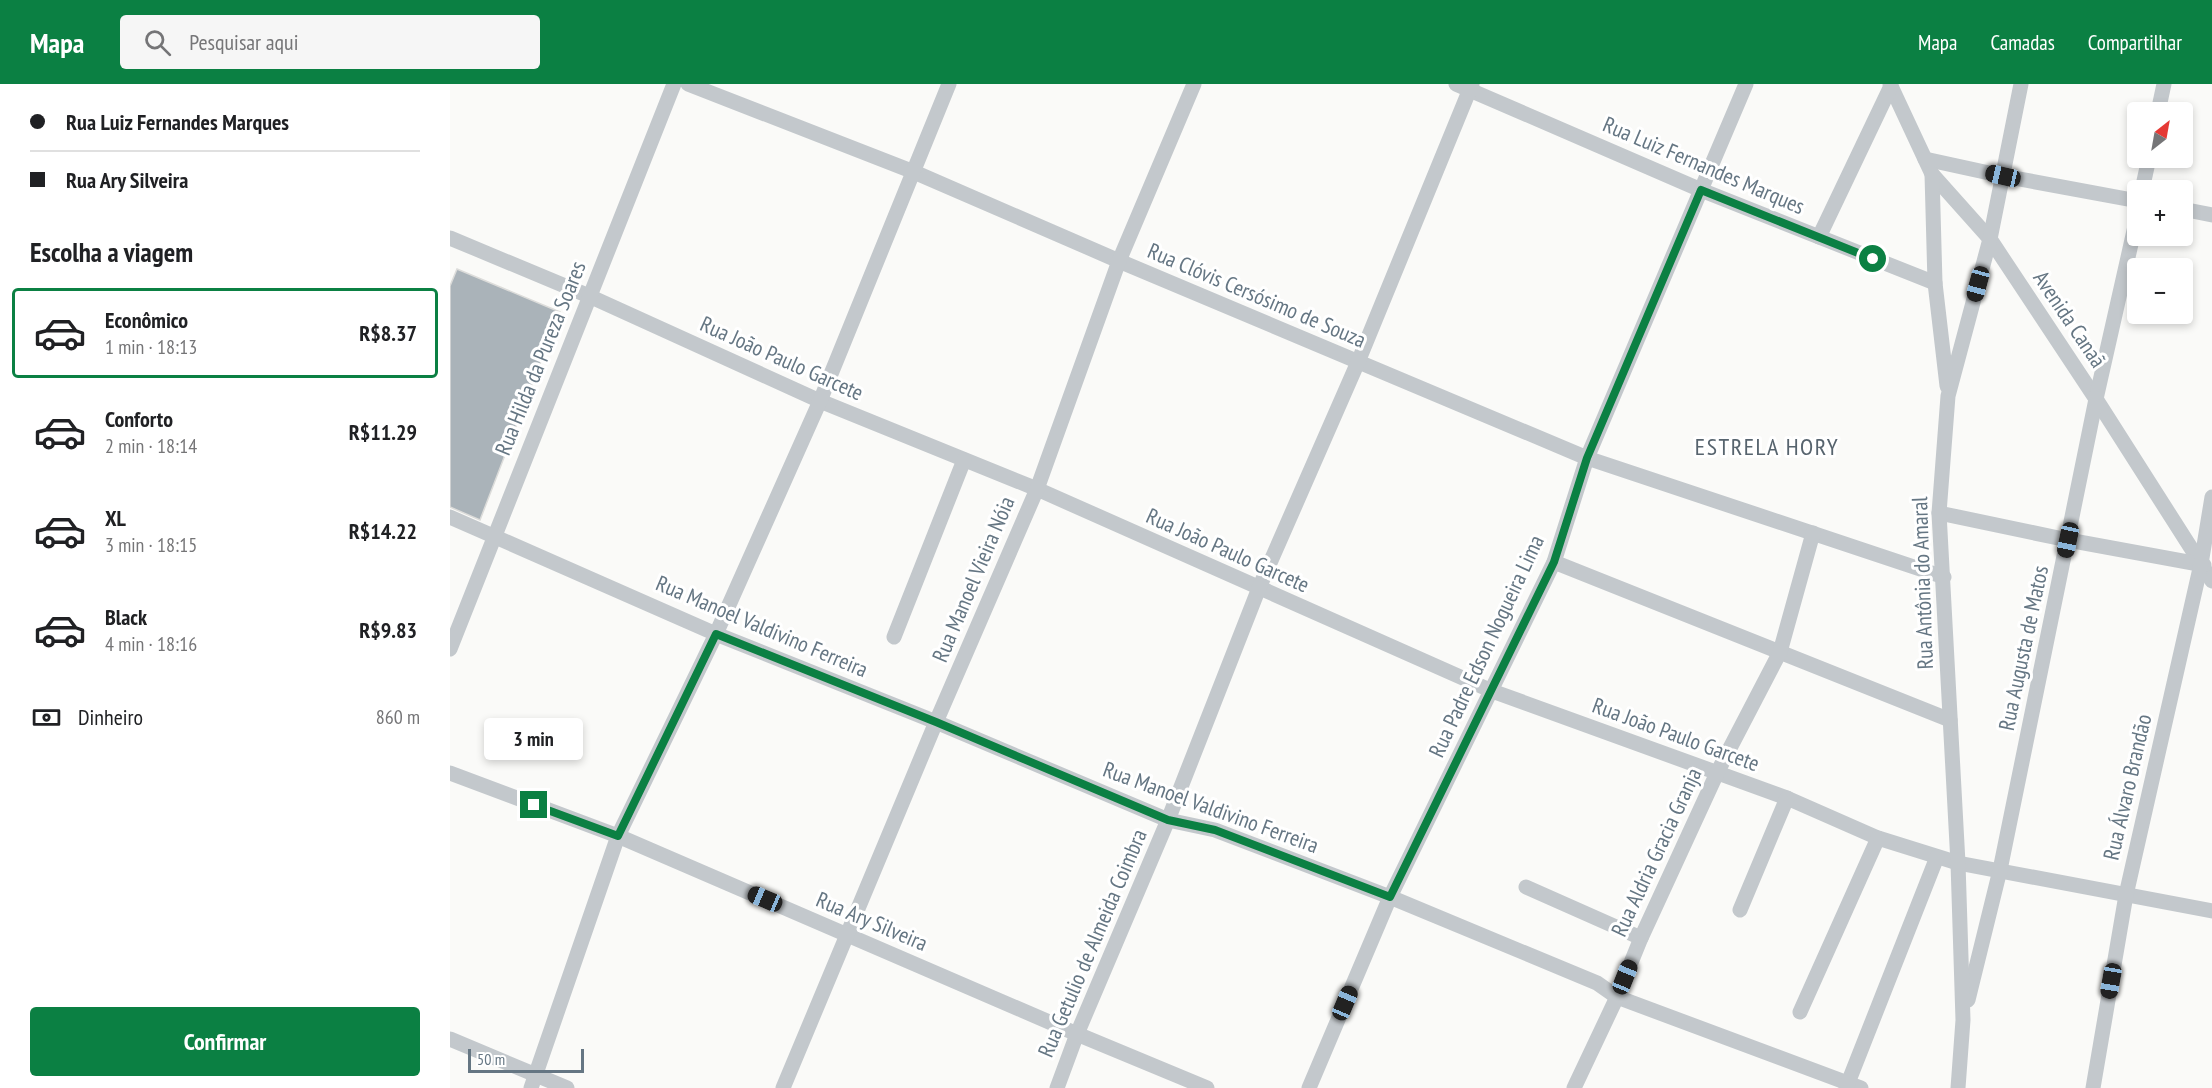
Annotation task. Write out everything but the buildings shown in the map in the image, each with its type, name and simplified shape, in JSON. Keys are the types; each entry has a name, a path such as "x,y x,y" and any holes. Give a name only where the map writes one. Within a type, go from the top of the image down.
{"street":[{"name":"Rua Hilda da Pureza Soares","path":"450,649 674,84"},
{"name":"Rua Clóvis Cersósimo de Souza","path":"688,84 914,172 1587,458 1944,577"},
{"path":"533,1082 618,836 716,634 820,401 949,84"},
{"name":"Rua Manoel Vieira Nóia","path":"783,1088 936,722 1037,489 1119,261 1194,84"},
{"name":"Rua Padre Edson Nogueira Lima","path":"1310,1088 1390,897 1554,562 1587,458 1746,84"},
{"name":"Rua Antônia do Amaral","path":"1958,1088 1963,1020 1958,863 1939,513 1948,396 1990,239 2021,84"},
{"path":"2160,102 2164,84"},
{"path":"1819,237 1890,85"},
{"name":"Avenida Canaã","path":"1890,85 1932,174 1990,239 2206,565 2212,581"},
{"name":"Rua Luiz Fernandes Marques","path":"1466,86 1701,190 1935,283"},
{"name":"Rua Getulio de Almeida Coimbra","path":"1057,1088 1077,1034 1168,820 1259,588 1358,362 1466,86"},
{"path":"1925,159 2127,199"},
{"path":"1932,174 1935,283 1948,396"},
{"path":"2193,211 2212,215"},
{"name":"Rua João Paulo Garcete","path":"450,238 589,296 820,401 1037,489 1492,691 1787,798 1878,838 1937,857 1958,863 2212,911"},
{"name":"Rua Augusta de Matos","path":"1963,1020 2000,870 2096,399 2131,246"},
{"path":"894,637 964,460"},
{"name":"Rua Álvaro Brandão","path":"2092,1088 2126,895 2206,565 2212,497"},
{"path":"1939,513 2068,540 2206,565"},
{"name":"Rua Manoel Valdivino Ferreira","path":"450,517 716,634 936,722 1168,820 1215,830 1390,897 1597,983 1617,997 1852,1086"},
{"name":"Rua Aldria Gracia Granja","path":"1574,1088 1717,773 1780,652 1813,533"},
{"path":"1554,562 1950,720"},
{"name":"Rua Ary Silveira","path":"450,773 618,836 1207,1088"},
{"path":"1740,910 1787,798"},
{"path":"1800,1012 1878,838"},
{"path":"1852,1086 1937,857"},
{"path":"1526,887 1641,938"},
{"path":"450,1039 533,1082 567,1088"}],"district":[{"name":"ESTRELA HORY","path":"1767,447"}],"route":[{"path":"534,805 618,836 716,634 936,722 1168,820 1215,830 1390,897 1554,562 1587,458 1701,190 1873,259"}]}
